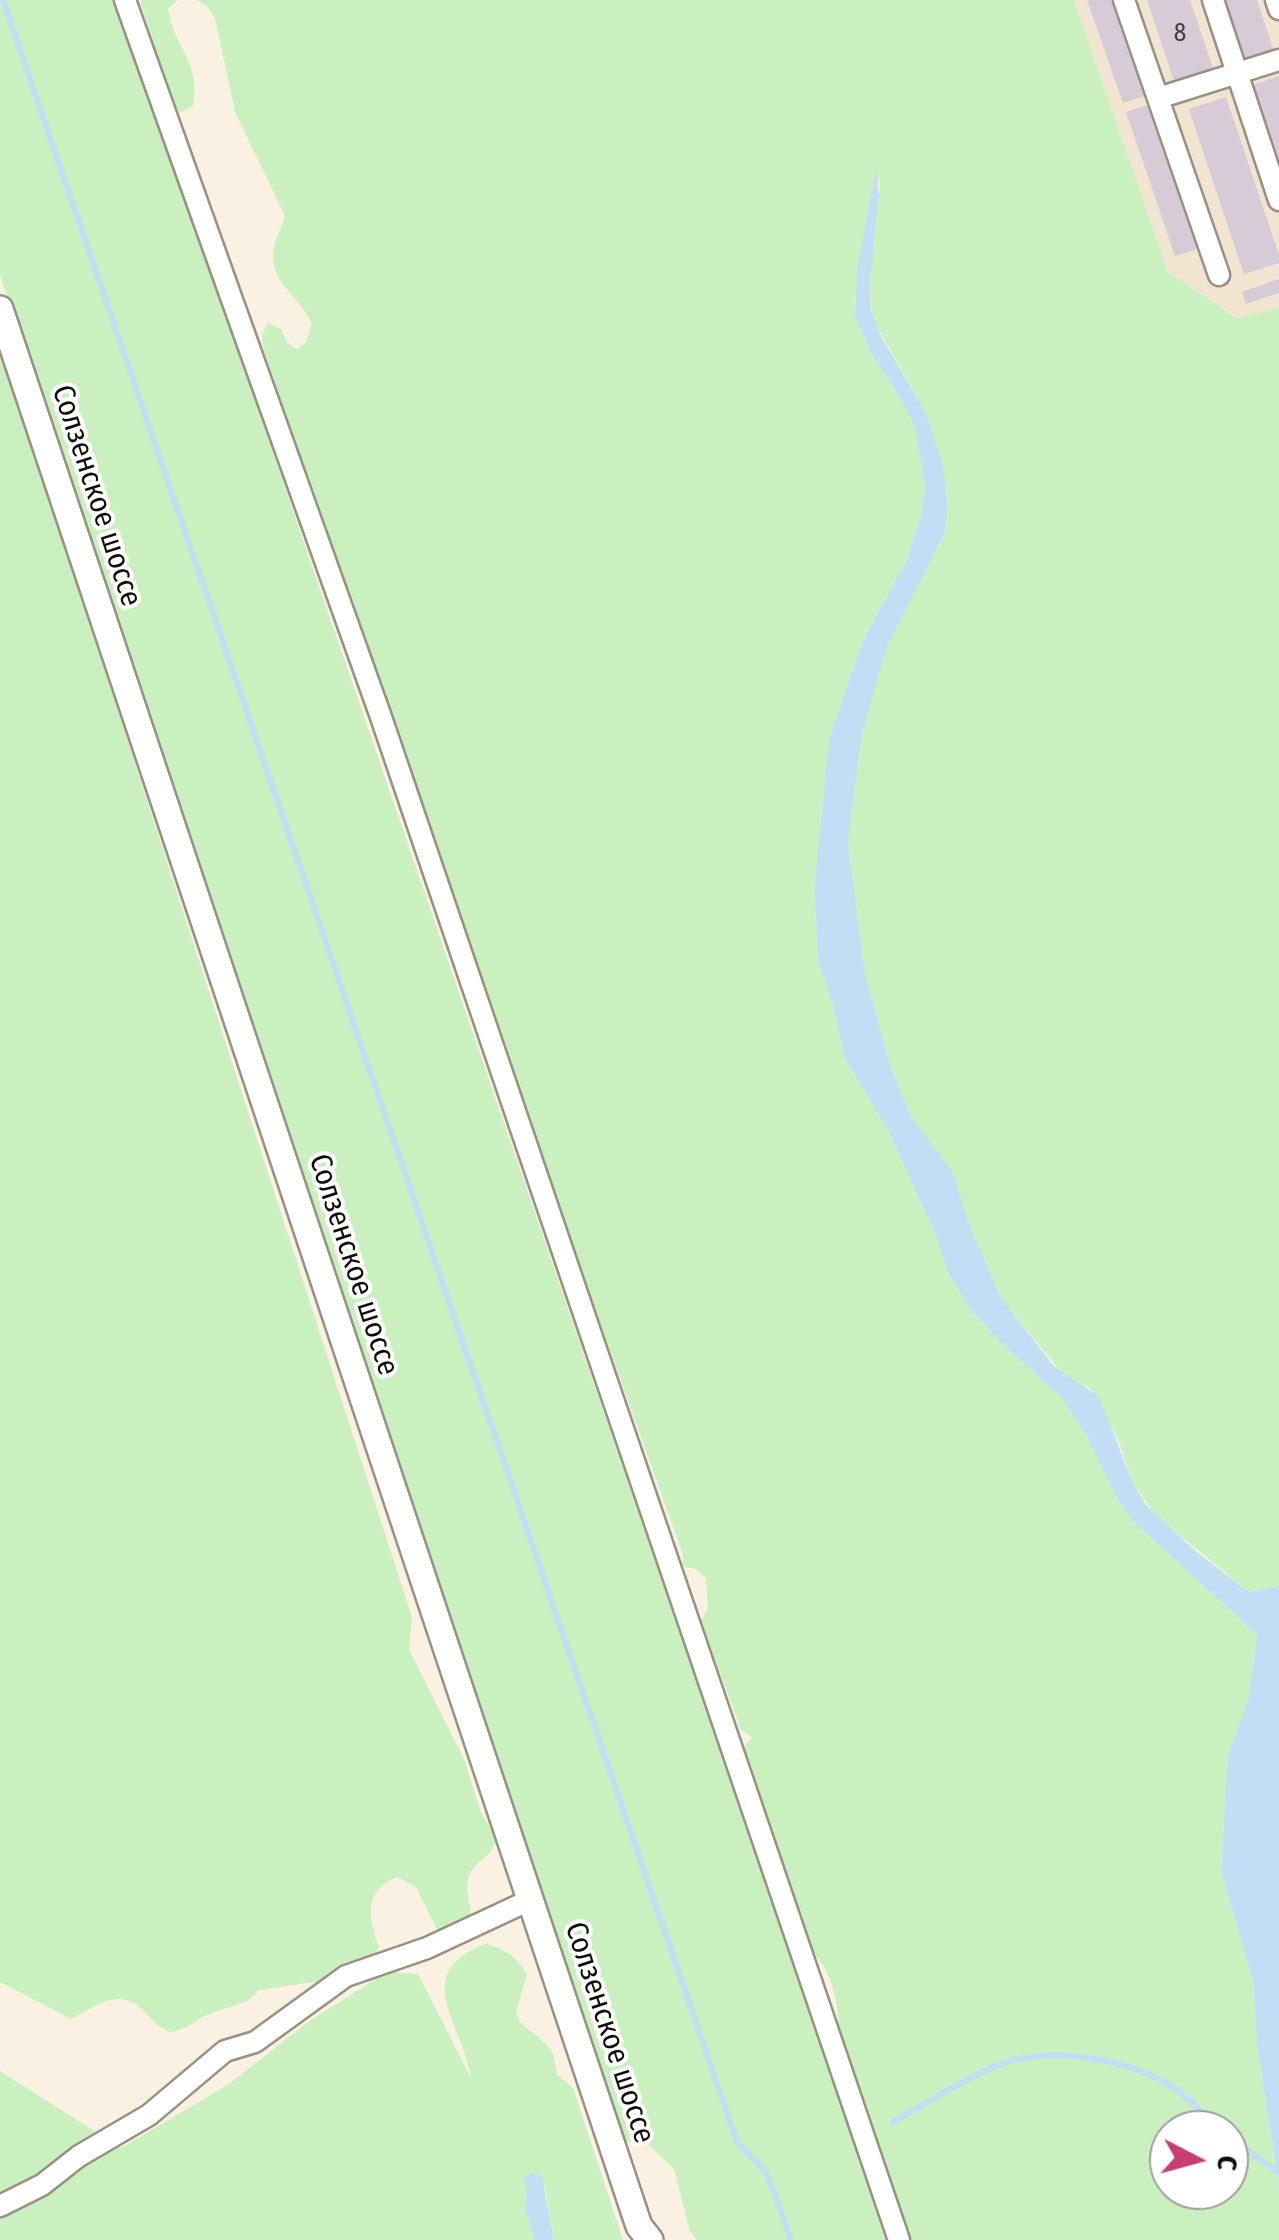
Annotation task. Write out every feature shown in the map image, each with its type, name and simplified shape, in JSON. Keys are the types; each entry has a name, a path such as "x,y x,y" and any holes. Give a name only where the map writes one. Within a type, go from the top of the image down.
{"main road":[{"name":"Солзенское шоссе","path":"0,310 645,2236"}],"lane":[{"path":"125,0 381,717 898,2240"},
{"path":"1124,0 1220,276"},
{"path":"1213,0 1279,200"},
{"path":"1276,0 1279,8"},
{"path":"1158,98 1279,60"},
{"path":"0,2206 42,2184 79,2156 149,2115 226,2051 255,2042 346,1976 427,1948 530,1900"}],"shaded area":[{"path":"1074,0 1279,0 1279,308 1238,318 1168,272"}],"green space":[{"path":"0,0 117,0 889,2240 697,2240 690,2232 674,2169 647,2143 623,2141 0,275"},
{"path":"140,0 178,0 168,8 194,78 195,91 193,106 180,113 172,102"},
{"path":"197,0 1074,0 1168,272 1237,318 1279,308 1279,1586 1249,1592 1155,1515 1132,1481 1119,1442 1090,1388 1063,1375 1001,1297 957,1186 910,1115 890,1064 865,973 848,842 862,735 878,673 886,648 945,534 948,507 944,469 927,415 874,321 871,269 880,181 873,183 857,272 855,315 871,354 915,426 925,487 921,516 907,560 863,640 829,740 814,890 819,963 844,1057 888,1130 936,1236 949,1275 972,1311 1000,1342 1062,1398 1086,1434 1118,1500 1135,1523 1257,1635 1248,1701 1228,1755 1221,1870 1253,1982 1257,2046 1279,2185 1279,2240 904,2240 840,2042 830,1981 811,1952 744,1755 745,1745 752,1737 741,1730 701,1621 708,1608 706,1578 696,1569 684,1567 682,1552 503,1051 263,347 262,334 268,323 281,329 287,342 297,350 306,342 312,324 275,269 274,247 285,216 235,112 215,18"},
{"path":"0,347 412,1617 409,1649 464,1759 480,1810 496,1839 468,1878 472,1919 447,1933 437,1929 416,1887 397,1877 373,1898 371,1916 379,1947 374,1957 345,1962 321,1981 259,1990 241,2003 170,2032 129,2001 103,2002 71,2019 0,1982"},
{"path":"485,1944 510,1954 527,1975 516,2011 520,2022 553,2053 557,2074 573,2088 623,2240 554,2240 545,2187 527,2187 527,2215 535,2240 0,2240 0,2071 121,2148 229,2084 308,2022 387,1972 418,1974 471,2078 446,2002 445,1985 449,1970 462,1956"}],"water":[{"path":"876,168 879,194 871,309 880,334 927,415 944,469 948,507 945,533 886,649 862,735 848,842 865,973 890,1064 910,1115 953,1173 969,1224 1001,1297 1053,1365 1100,1399 1132,1481 1146,1505 1198,1553 1249,1592 1279,1586 1279,2185 1257,2046 1253,1982 1221,1870 1228,1755 1248,1701 1257,1635 1135,1523 1118,1500 1086,1434 1062,1398 972,1311 949,1275 936,1236 888,1130 844,1057 819,963 814,890 829,740 863,640 907,560 921,516 925,487 915,426 871,354 855,315 857,272"},
{"path":"531,2173 542,2176 554,2240 535,2240 525,2208 527,2187 522,2181"}],"building":[{"path":"1087,0 1111,0 1144,96 1123,103"},
{"path":"1147,0 1190,0 1213,68 1174,81"},
{"path":"1225,0 1257,0 1273,49 1244,59"},
{"path":"1279,76 1279,171 1250,86"},
{"path":"1226,97 1279,255 1279,263 1244,274 1189,109"},
{"path":"1147,105 1197,249 1175,256 1126,112"},
{"path":"1279,279 1279,293 1246,304 1242,292"}],"waterway":[{"path":"3,0 737,2142 767,2173 791,2240"},
{"path":"893,2122 996,2066 1060,2055 1106,2061 1149,2075 1168,2084 1199,2110"},
{"path":"1249,2151 1279,2173"}]}
